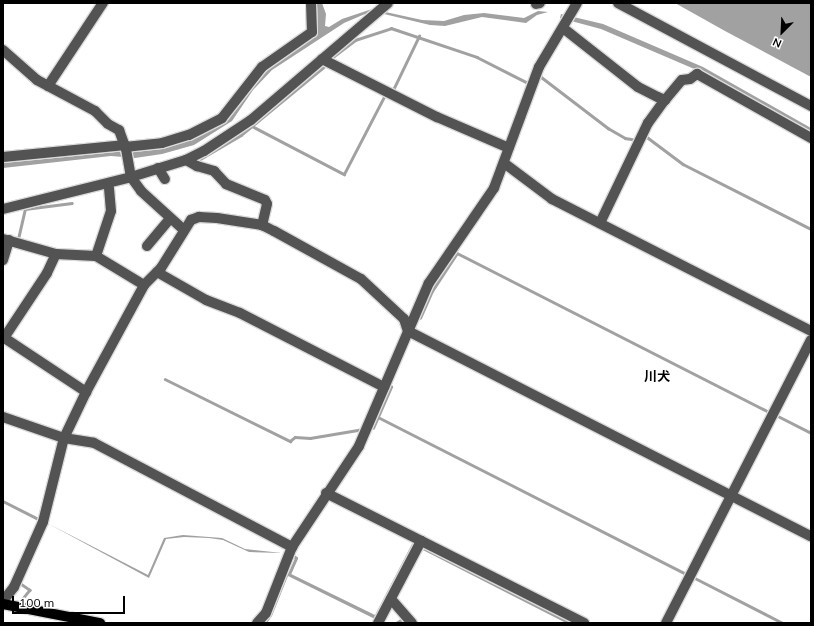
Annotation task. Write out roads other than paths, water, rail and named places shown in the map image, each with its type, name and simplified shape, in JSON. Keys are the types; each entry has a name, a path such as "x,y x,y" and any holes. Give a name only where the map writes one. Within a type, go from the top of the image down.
{"main road":[{"path":"3,601 100,623"}],"street":[{"path":"48,86 103,3"},
{"path":"3,157 162,143 189,136 222,118 262,67 312,32 311,3"},
{"path":"257,623 266,613 292,547 326,493 359,446 429,283 494,188 539,67 577,3"},
{"path":"618,3 811,106"},
{"path":"3,208 131,177 186,160 226,137 251,120 381,8"},
{"path":"563,28 638,87 665,100"},
{"path":"3,50 37,80 95,111 108,124 119,130 126,147 131,177 141,191 170,219 184,230"},
{"path":"322,60 437,117 509,148"},
{"path":"600,223 645,134 648,123 682,80 690,79 697,74 811,138"},
{"path":"186,160 197,166 214,171 226,184 264,200 267,204 262,225"},
{"path":"504,163 552,199 811,332"},
{"path":"158,168 165,178"},
{"path":"96,256 111,212 109,188"},
{"path":"3,601 17,580 43,522 64,438 86,392 144,285 157,272 191,220 199,217 262,225 361,279 404,319 408,331 811,536"},
{"path":"147,246 170,219"},
{"path":"3,260 6,240 56,254 96,256 144,285"},
{"path":"56,254 47,273 4,337 86,392"},
{"path":"157,272 206,300 240,313 384,387"},
{"path":"666,623 811,340"},
{"path":"3,417 64,438 94,443 292,547"},
{"path":"326,493 419,544 584,623"},
{"path":"378,623 419,544"},
{"path":"391,599 412,623"}],"waterway":[{"path":"330,59 355,40 391,28 477,57 526,82"},
{"path":"393,90 419,36"},
{"path":"195,162 241,135 325,66"},
{"path":"540,76 608,128 625,138 637,140"},
{"path":"252,126 344,174 385,95"},
{"path":"647,137 683,164 811,229"},
{"path":"18,239 25,209 72,203"},
{"path":"420,318 432,291 457,253 771,413"},
{"path":"165,379 290,441 295,437 310,438 363,429"},
{"path":"370,428 373,428 391,387 388,385"},
{"path":"776,415 811,433"},
{"path":"378,417 688,575"},
{"path":"3,501 38,519"},
{"path":"289,574 296,558 294,557"},
{"path":"693,577 783,623"},
{"path":"20,583 30,590 21,601"},
{"path":"396,623 404,618"}],"district":[{"name":"川犬","path":"657,376"}]}
